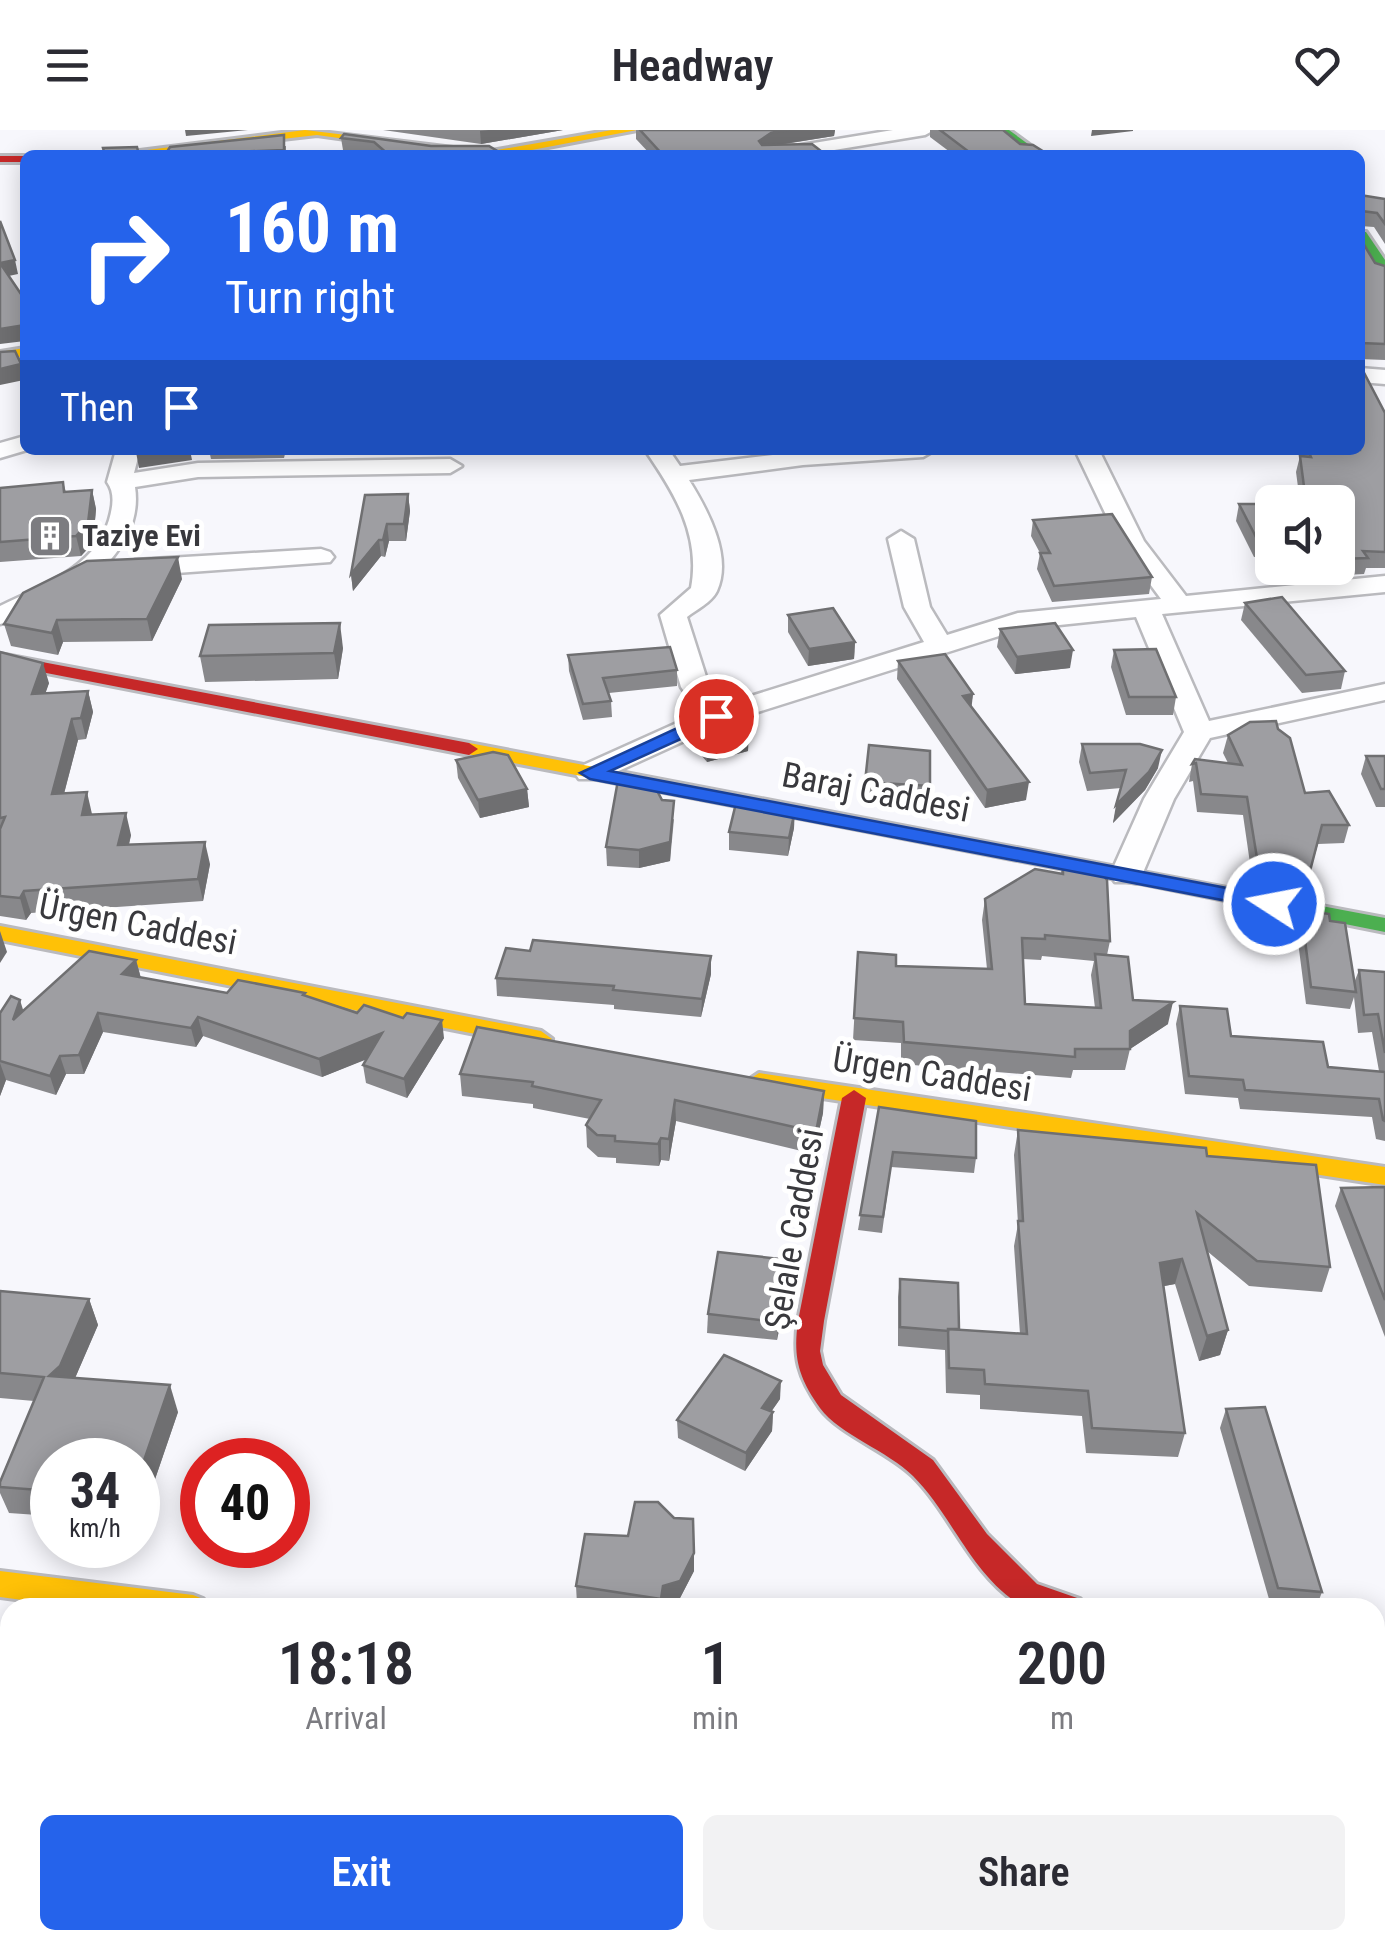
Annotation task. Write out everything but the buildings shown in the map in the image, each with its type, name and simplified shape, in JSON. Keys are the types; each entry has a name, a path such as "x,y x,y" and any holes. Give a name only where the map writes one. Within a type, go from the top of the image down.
{"street":[{"path":"531,150 631,130"},
{"path":"802,150 925,130"},
{"path":"1002,130 1030,150"},
{"path":"170,150 316,131 441,150"},
{"path":"1369,236 1385,270"},
{"path":"89,570 119,530 125,506 119,482 127,455"},
{"path":"661,455 676,474 705,538 707,579 700,598 673,615 695,687 716,716"},
{"path":"676,474 847,455"},
{"path":"1089,455 1132,542 1180,606"},
{"path":"119,482 198,470 450,466"},
{"path":"901,539 917,607 938,643"},
{"path":"0,616 89,570 321,557"},
{"path":"590,773 716,716 938,643 1018,621 1385,584"},
{"path":"1146,609 1199,732"},
{"name":"Baraj Caddesi","path":"0,658 1385,926"},
{"path":"1126,875 1159,800 1199,732 1385,692"},
{"name":"Ürgen Caddesi","path":"0,933 560,1043"},
{"name":"Ürgen Caddesi","path":"736,1076 854,1098 1385,1176"},
{"name":"Şelale Caddesi","path":"854,1098 811,1321 807,1351 810,1366 831,1403 923,1468 977,1544 1024,1598"},
{"path":"0,1584 100,1598"}],"traffic: fast":[{"path":"1002,130 1030,150"},
{"path":"1365,240 1385,270"},
{"path":"1137,877 1385,925"}],"traffic: slow":[{"path":"515,150 631,130"},
{"path":"158,150 317,132 449,150"},
{"path":"0,356 20,353"},
{"path":"469,749 1137,877"},
{"path":"0,933 541,1039"},
{"path":"759,1081 1385,1176"},
{"path":"0,1584 113,1598"}],"traffic: jam":[{"path":"0,159 20,159"},
{"path":"0,659 469,749"},
{"path":"854,1098 811,1321 807,1351 810,1366 831,1403 923,1468 977,1543 1027,1594 1039,1598"}],"place":[{"name":"Taziye Evi","path":"50,536"}],"route":[{"path":"716,716 590,773 1274,904"}]}
